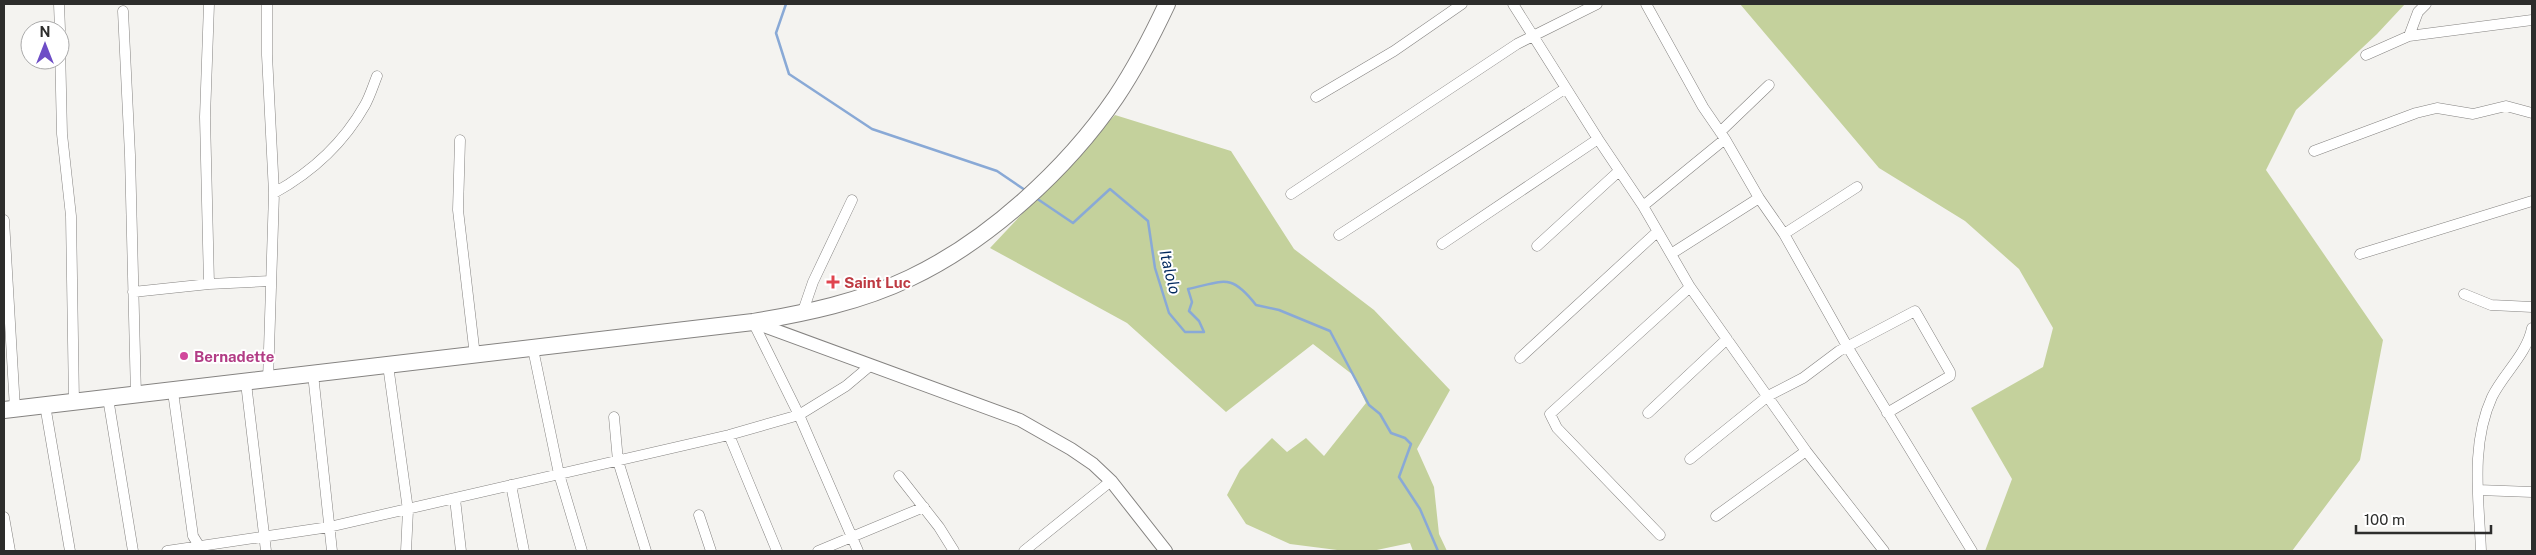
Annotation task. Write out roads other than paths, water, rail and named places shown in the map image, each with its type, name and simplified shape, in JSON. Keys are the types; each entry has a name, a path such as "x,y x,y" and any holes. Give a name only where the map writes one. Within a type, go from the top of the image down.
{"highway":[{"path":"9,410 268,381 388,365 533,350 698,327 753,322 802,314 877,292 909,278 955,253 1025,200 1039,187 1076,148 1115,98 1134,68 1167,4"}],"street":[{"path":"59,4 60,20"},
{"path":"209,4 205,126 209,284"},
{"path":"267,4 267,55 274,193 268,381"},
{"path":"1316,98 1394,51 1462,4"},
{"path":"1513,4 1598,139 1643,206 1656,232 1690,287 1806,451 1884,551"},
{"path":"1291,194 1533,35 1597,4"},
{"path":"1646,4 1759,198 1784,234 1847,346 1972,551"},
{"path":"2410,36 2418,12 2426,4"},
{"path":"123,11 130,155 136,396"},
{"path":"2366,55 2410,36 2532,20"},
{"path":"61,70 62,134 71,216 74,402"},
{"path":"274,193 297,180 328,155 349,132 367,103 378,76"},
{"path":"1643,206 1723,136 1769,85"},
{"path":"1339,235 1566,88"},
{"path":"2314,151 2416,113 2438,108 2472,114 2506,106 2532,113"},
{"path":"1442,244 1598,139"},
{"path":"460,140 458,210 475,356"},
{"path":"1537,246 1619,171"},
{"path":"1784,234 1856,187"},
{"path":"1671,254 1759,198"},
{"path":"802,314 813,282 852,200"},
{"path":"2360,254 2532,201"},
{"path":"4,220 9,410"},
{"path":"1520,358 1656,232"},
{"path":"134,292 209,284 271,281"},
{"path":"1660,535 1557,428 1550,414 1690,287"},
{"path":"2464,294 2491,305 2532,307"},
{"path":"1690,459 1768,396 1803,378 1847,346 1915,311 1950,372 1950,376 1887,413"},
{"path":"753,322 1020,420 1093,464 1111,481 1166,551"},
{"path":"753,322 799,414 858,551"},
{"path":"2482,551 2478,490 2479,438 2486,411 2500,383 2526,345 2532,328"},
{"path":"1648,414 1727,340"},
{"path":"533,350 559,474 582,551"},
{"path":"388,365 408,510 406,551"},
{"path":"167,551 201,549 408,510 729,435 799,414 846,386 871,365"},
{"path":"313,374 332,551"},
{"path":"246,383 266,551"},
{"path":"173,392 193,536 201,549"},
{"path":"108,398 134,551"},
{"path":"45,405 70,551"},
{"path":"614,417 618,461 646,551"},
{"path":"729,435 777,551"},
{"path":"1716,516 1806,451"},
{"path":"899,476 954,551"},
{"path":"1024,551 1111,481"},
{"path":"511,485 524,551"},
{"path":"2478,490 2532,492"},
{"path":"455,499 461,551"},
{"path":"818,551 924,508"},
{"path":"699,515 711,551"},
{"path":"4,517 10,551"}],"waterway":[{"name":"Italolo","path":"786,4 776,33 789,74 872,129 997,171 1025,190"},
{"name":"Italolo","path":"1036,198 1073,223 1110,189 1148,221 1155,268 1169,313 1185,332 1204,332 1199,321 1189,311 1192,302 1188,289 1219,282 1226,282 1240,288 1256,305 1279,310 1330,331 1369,405 1380,414 1391,433 1405,438 1411,444 1399,477 1420,509 1438,551"}],"place":[{"name":"Saint Luc","path":"833,282"},
{"name":"Bernadette","path":"184,356"}]}
